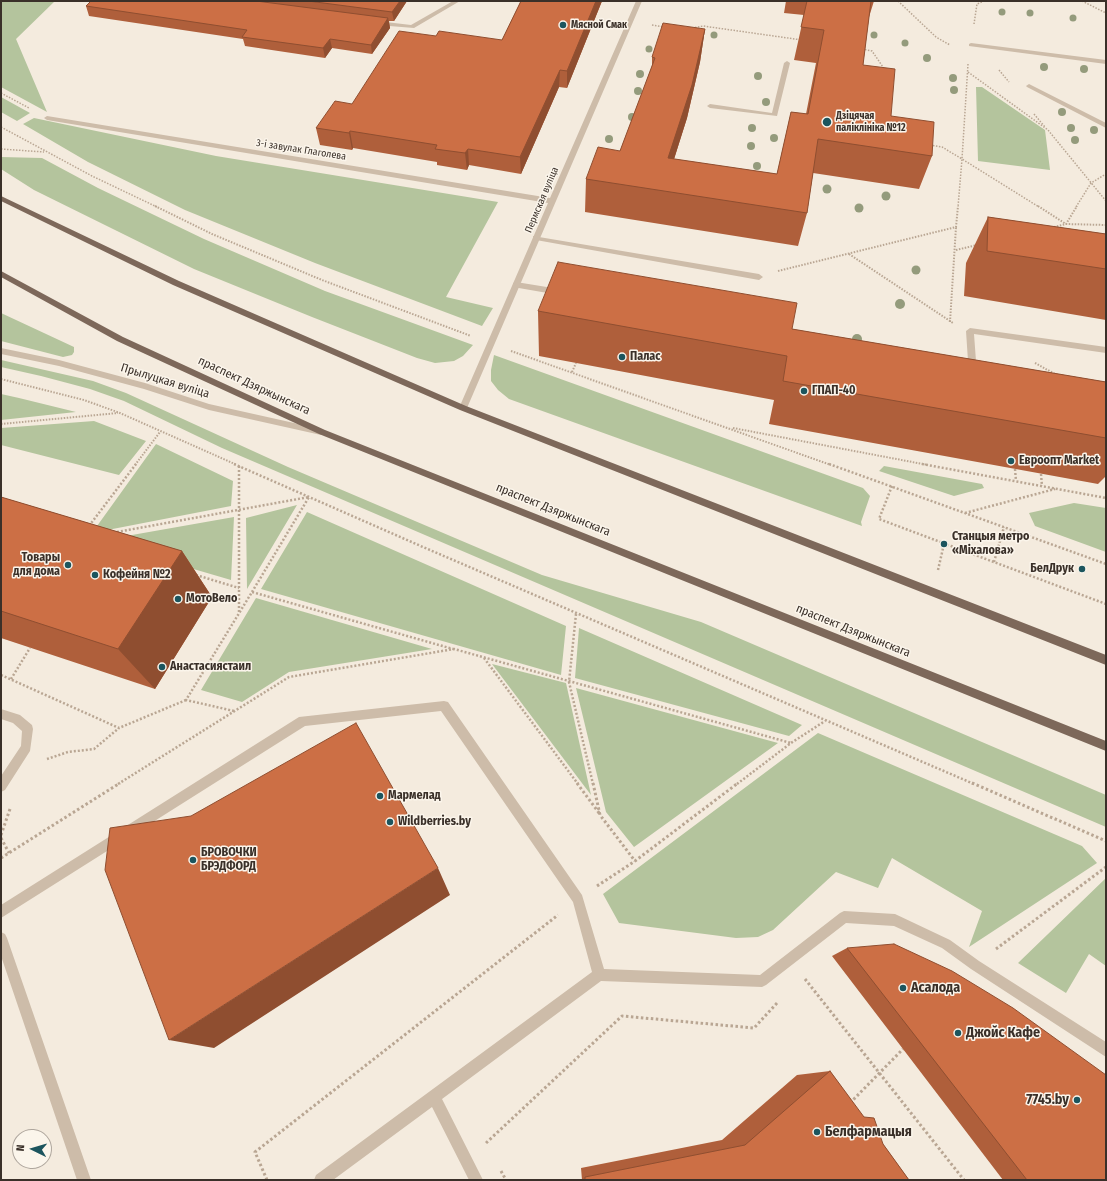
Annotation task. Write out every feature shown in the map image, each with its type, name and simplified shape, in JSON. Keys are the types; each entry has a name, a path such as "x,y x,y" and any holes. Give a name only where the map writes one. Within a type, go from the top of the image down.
{"main road":[{"path":"1,198 176,283 463,408 1106,660"},
{"name":"праспект Дзяржынскага","path":"1,274 120,339 322,432 1106,746"}],"street":[{"path":"373,22 412,27 457,1"},
{"name":"Пермская вуліца","path":"463,408 640,1"},
{"path":"972,44 1106,62"},
{"path":"710,106 775,115 787,63"},
{"path":"1029,86 1106,126"},
{"name":"3-і завулак Глаголева","path":"47,118 552,201"},
{"path":"536,238 759,277"},
{"path":"516,285 568,294"},
{"path":"972,360 970,331 1106,350"},
{"name":"Прылуцкая вуліца","path":"1,351 59,363 145,386 209,407 322,432"},
{"path":"1,912 303,721 444,706 578,899 599,976"},
{"path":"1,714 16,719 28,729 26,747 1,786"},
{"path":"321,1180 599,976 762,981 844,917 895,920 946,944 975,965 1106,1050"},
{"path":"1,938 84,1180"},
{"path":"434,1096 476,1180"}],"path":[{"path":"898,1 936,37 954,48"},
{"path":"972,44 977,4 984,1"},
{"path":"1082,1 1106,13"},
{"path":"950,322 968,63"},
{"path":"968,72 1048,130 1106,201"},
{"path":"1,93 47,118"},
{"path":"1,127 92,176 212,234 322,280 471,336"},
{"path":"926,145 942,146 1066,224"},
{"path":"1,149 46,152"},
{"path":"1066,224 1091,183 1106,174"},
{"path":"1052,228 1066,224 1106,225"},
{"path":"775,272 956,227"},
{"path":"956,250 978,245"},
{"path":"849,253 950,322 970,331"},
{"path":"510,350 1106,564"},
{"path":"1031,362 1058,376"},
{"path":"572,372 576,363"},
{"path":"1,379 84,400 120,413 160,432 576,614 1106,841"},
{"path":"1,424 120,413"},
{"path":"725,426 1106,498"},
{"path":"87,528 160,432"},
{"path":"239,466 239,613"},
{"path":"1015,469 1016,481"},
{"path":"1041,474 1042,486"},
{"path":"892,486 879,519 1106,604"},
{"path":"964,513 1056,489"},
{"path":"116,532 309,497"},
{"path":"186,700 309,497"},
{"path":"994,562 1004,527"},
{"path":"195,575 239,588"},
{"path":"252,592 454,649"},
{"path":"576,614 569,682 600,815"},
{"path":"11,679 30,648"},
{"path":"483,658 635,861"},
{"path":"1,675 119,728"},
{"path":"42,764 47,760 68,752 94,749 119,728 186,700 235,711"},
{"path":"267,1180 255,1152 578,899 635,861 790,743 825,721"},
{"path":"1,834 13,803"},
{"path":"1,838 10,853"},
{"path":"975,965 1106,866"},
{"path":"802,975 964,1180"},
{"path":"489,1149 486,1143 622,1016 754,1028 780,999"},
{"path":"845,1108 903,1048"},
{"path":"499,1168 506,1180"}],"green space":[{"path":"1,1 55,1 16,39 47,112 1,87"},
{"path":"976,87 982,87 1045,130 1050,170 978,161"},
{"path":"1,97 30,113 17,121 1,112"},
{"path":"34,118 216,156 498,202 446,297 493,308 482,326 315,263 185,210 88,162 23,124"},
{"path":"1,157 42,158 98,188 204,239 325,291 473,345 463,356 454,361 435,363 417,358 312,317 194,269 34,190 1,169"},
{"path":"1,313 74,347 74,352 72,355 63,357 1,341"},
{"path":"494,355 863,488 870,496 861,522 862,526 509,399 498,390 491,381 491,370"},
{"path":"1,360 93,381 126,393 288,467 542,575 701,622 1106,795 1106,827 222,448 124,401 90,389 1,367"},
{"path":"1,394 19,398 76,412 1,420"},
{"path":"94,421 146,441 119,475 1,445 1,428"},
{"path":"156,444 233,481 231,506 92,533"},
{"path":"884,466 982,484 984,488 954,496 879,471"},
{"path":"1074,503 1106,508 1106,552 1035,526 1029,513"},
{"path":"297,505 247,589 246,518"},
{"path":"307,512 566,626 561,675 261,589"},
{"path":"234,517 231,580 98,541"},
{"path":"256,598 432,649 289,672 242,702 201,690"},
{"path":"579,628 802,725 789,736 575,678"},
{"path":"492,664 566,683 591,795"},
{"path":"576,688 778,743 634,847 606,812"},
{"path":"818,733 1082,846 1097,863 969,947 982,911 892,858 878,888 836,872 773,930 758,937 736,938 619,923 603,894"},
{"path":"1106,878 1106,966 1089,954 1066,993 1018,963"}],"building":[{"path":"91,1 256,1 388,18 371,45 330,39 323,48 242,37 247,30 86,6"},
{"path":"308,1 400,1 392,12"},
{"path":"521,1 596,1 567,71 560,70 520,157 468,149 465,153 435,149 437,145 350,131 349,133 316,128 335,101 352,104 399,31 436,36 439,31 502,40"},
{"path":"807,1 871,1 863,65 895,69 891,116 934,122 932,156 818,139 807,213 586,179 598,147 620,151 655,58 652,57 663,23 705,29 692,85 668,158 777,174 791,112 808,114 824,30 801,27"},
{"path":"988,217 1106,234 1106,269 987,251"},
{"path":"558,262 797,303 792,329 1106,382 1106,438 783,381 787,356 538,311"},
{"path":"1,497 182,551 118,649 1,611"},
{"path":"356,723 438,868 169,1040 105,870 110,828 191,816"},
{"path":"894,944 952,971 1013,1008 1106,1075 1106,1180 1027,1180 847,948"},
{"path":"830,1071 864,1117 874,1118 883,1144 909,1180 585,1180 585,1177 745,1145"}],"place":[{"name":"Мясной Смак","path":"563,25"},
{"name":"Дзіцячая паліклініка №12","path":"827,122"},
{"name":"Палас","path":"622,357"},
{"name":"ГПАП-40","path":"804,391"},
{"name":"Евроопт Market","path":"1011,461"},
{"name":"Станцыя метро «Міхалова»","path":"944,544"},
{"name":"Товары для дома","path":"68,565"},
{"name":"БелДрук","path":"1082,569"},
{"name":"Кофейня №2","path":"95,575"},
{"name":"МотоВело","path":"178,599"},
{"name":"Анастасиястаил","path":"162,667"},
{"name":"Мармелад","path":"380,796"},
{"name":"Wildberries.by","path":"390,822"},
{"name":"БРОВОЧКИ БРЭДФОРД","path":"193,860"},
{"name":"Асалода","path":"903,988"},
{"name":"Джойс Кафе","path":"958,1033"},
{"name":"7745.by","path":"1077,1100"},
{"name":"Белфармацыя","path":"817,1132"}]}
